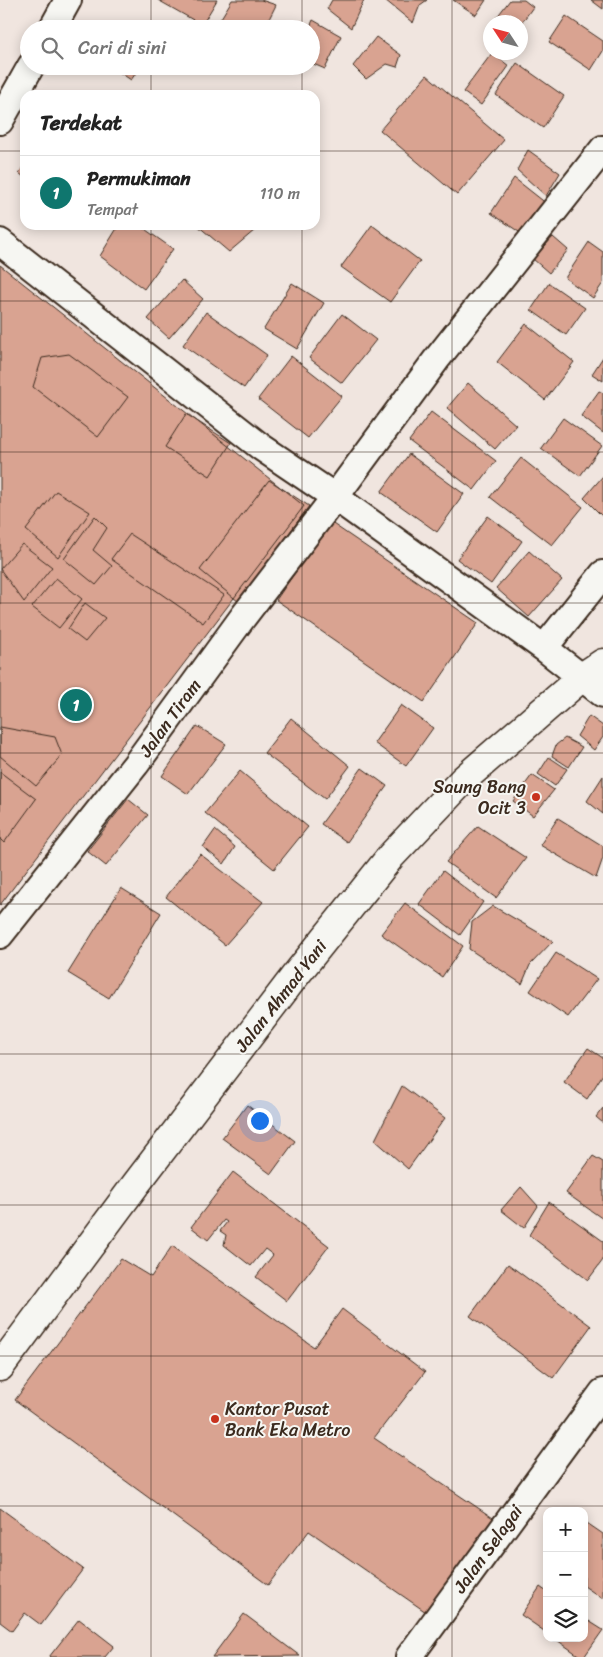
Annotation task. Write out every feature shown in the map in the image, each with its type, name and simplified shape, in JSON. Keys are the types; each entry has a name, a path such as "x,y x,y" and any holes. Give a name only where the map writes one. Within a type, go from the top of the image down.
{"main road":[{"name":"Jalan Ahmad Yani","path":"0,1367 130,1192 289,984 391,856 464,779 596,678"}],"street":[{"path":"57,20 68,0"},
{"path":"0,121 25,75"},
{"name":"Jalan Tiram","path":"0,935 136,764 243,617 335,497 436,360 603,149"},
{"path":"0,242 261,447 335,497 544,648 596,678"},
{"path":"544,648 603,574"},
{"name":"Jalan Selagai","path":"409,1657 603,1392"}],"building":[{"path":"158,0 217,0 205,20 193,20"},
{"path":"232,0 261,0 276,5 268,20 220,20"},
{"path":"332,0 364,0 351,28 327,9"},
{"path":"385,0 427,0 420,5 413,23"},
{"path":"453,0 486,0 476,15"},
{"path":"510,0 524,0 533,7 527,15 498,15"},
{"path":"591,0 603,0 603,9"},
{"path":"566,16 603,41 603,51 591,70 549,42"},
{"path":"320,24 341,36 325,69 320,67"},
{"path":"376,37 401,55 397,67 387,64 366,79 353,66"},
{"path":"487,60 501,60 509,66 481,105 463,92"},
{"path":"517,63 564,96 543,128 496,95"},
{"path":"124,75 135,75 131,80"},
{"path":"427,75 504,140 457,195 380,130"},
{"path":"528,150 560,173 546,196 517,170"},
{"path":"514,178 547,204 522,234 491,213"},
{"path":"372,225 420,261 390,302 341,267"},
{"path":"116,230 146,230 173,249 144,289 100,256"},
{"path":"203,230 255,230 229,252"},
{"path":"553,237 568,250 549,273 533,259"},
{"path":"589,242 603,252 603,283 593,298 565,278"},
{"path":"0,265 304,506 0,905"},
{"path":"182,280 203,299 169,338 148,319"},
{"path":"292,283 324,303 297,349 264,329"},
{"path":"549,283 585,308 566,335 531,310"},
{"path":"206,312 267,355 244,388 183,345"},
{"path":"342,314 376,340 342,383 309,358"},
{"path":"526,324 574,362 545,400 497,362"},
{"path":"69,354 128,397 98,437 33,387 42,358"},
{"path":"291,356 342,396 308,438 258,399"},
{"path":"603,357 603,381 592,374"},
{"path":"468,383 516,425 495,449 447,408"},
{"path":"599,391 603,393 603,433 581,416"},
{"path":"431,412 496,461 474,490 409,441"},
{"path":"186,414 231,443 210,476 165,447"},
{"path":"563,418 602,446 580,476 541,448"},
{"path":"409,454 464,494 437,532 381,492"},
{"path":"521,458 583,507 552,545 490,497"},
{"path":"603,476 603,517 584,498"},
{"path":"269,480 309,506 239,602 200,570"},
{"path":"56,491 90,512 58,557 26,530"},
{"path":"95,516 107,528 93,550 112,566 96,585 64,559"},
{"path":"488,516 522,541 491,584 457,559"},
{"path":"330,522 478,623 424,702 276,600"},
{"path":"130,534 224,595 203,623 111,559"},
{"path":"22,544 52,567 24,602 0,569"},
{"path":"529,551 562,580 529,617 496,588"},
{"path":"56,578 82,599 59,628 32,607"},
{"path":"85,603 105,618 85,642 68,629"},
{"path":"401,705 433,728 406,766 374,743"},
{"path":"589,716 603,726 603,737 594,750 577,736"},
{"path":"291,718 350,766 325,799 264,753"},
{"path":"197,726 226,744 188,794 162,776"},
{"path":"0,727 55,737 62,755 36,786 0,756"},
{"path":"565,738 582,747 569,767 552,756 556,745"},
{"path":"549,757 567,769 555,786 538,774"},
{"path":"362,768 387,786 347,842 321,824"},
{"path":"240,771 308,827 274,869 205,813"},
{"path":"0,772 36,799 4,843 0,839"},
{"path":"532,775 554,790 533,816 513,801"},
{"path":"603,776 603,814 587,801"},
{"path":"128,799 148,815 106,866 87,851"},
{"path":"558,818 603,846 603,858 596,878 540,845"},
{"path":"478,826 526,858 496,898 446,862"},
{"path":"215,830 235,847 224,864 203,847"},
{"path":"200,854 263,902 225,945 166,897"},
{"path":"443,871 483,902 460,935 419,904"},
{"path":"121,888 161,913 109,998 68,973"},
{"path":"405,903 463,946 442,977 381,934"},
{"path":"493,906 553,941 530,965 522,984 469,949 472,922"},
{"path":"556,953 597,979 568,1017 530,991"},
{"path":"588,1048 603,1058 603,1074 587,1099 564,1082"},
{"path":"402,1086 445,1118 408,1169 375,1140"},
{"path":"247,1105 295,1141 271,1174 222,1138"},
{"path":"603,1108 603,1123 596,1117"},
{"path":"593,1156 603,1162 603,1219 566,1193"},
{"path":"233,1172 329,1246 287,1301 256,1277 273,1255 265,1249 251,1266 224,1245 226,1235 220,1231 227,1222 224,1220 208,1240 191,1227"},
{"path":"521,1187 538,1206 524,1228 501,1210"},
{"path":"549,1202 603,1241 603,1260 588,1280 529,1235"},
{"name":"Kantor Pusat Bank Eka Metro","path":"172,1246 314,1347 342,1309 425,1372 374,1438 496,1520 426,1612 309,1531 268,1585 15,1400 121,1259 151,1277"},
{"path":"508,1264 591,1326 553,1378 470,1316"},
{"path":"0,1508 83,1569 41,1625 25,1613 12,1631 0,1622"},
{"path":"588,1524 603,1534 603,1599 588,1589"},
{"path":"540,1587 543,1589 543,1630 521,1615"},
{"path":"244,1614 300,1656 212,1657"},
{"path":"79,1619 114,1646 105,1657 49,1657"},
{"path":"588,1621 603,1630 584,1657 581,1657 560,1642 588,1642"}],"place":[{"name":"Permukiman","path":"76,705"},
{"name":"Saung Bang Ocit 3","path":"536,797"},
{"name":"Kantor Pusat Bank Eka Metro","path":"215,1419"}]}
